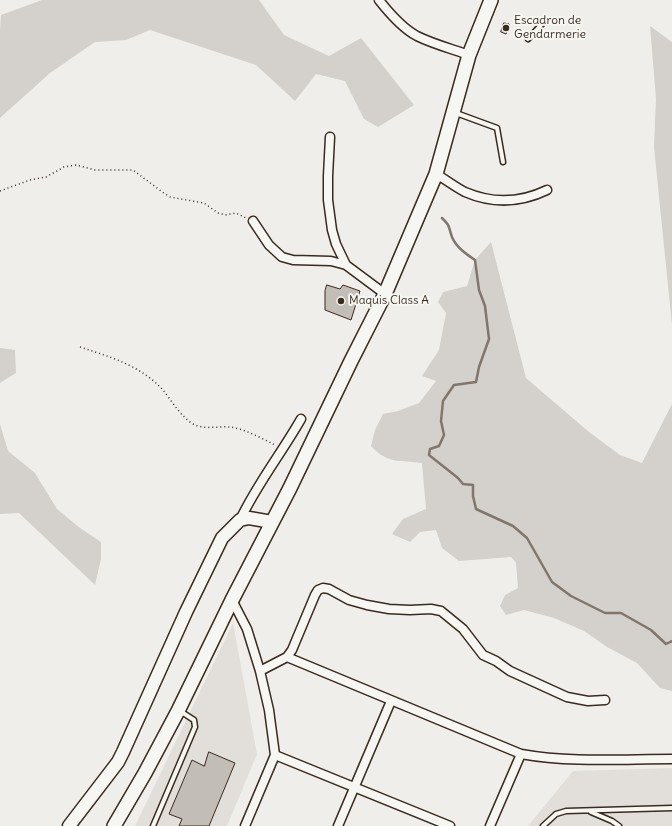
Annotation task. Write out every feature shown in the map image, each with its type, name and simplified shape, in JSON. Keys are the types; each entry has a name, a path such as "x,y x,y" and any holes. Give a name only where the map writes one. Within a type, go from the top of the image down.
{"main road":[{"path":"114,826 145,773 178,710 385,294 436,174 469,55 490,0"}],"street":[{"path":"380,0 387,10 401,24 417,36 469,55"},
{"path":"330,136 328,176 330,215 336,244 346,265"},
{"path":"436,174 465,192 499,202 534,197 547,190"},
{"path":"253,221 270,245 282,257 293,260 331,261 346,265 385,294"},
{"path":"69,826 124,752 213,554 222,538 240,520 253,494 301,419"},
{"path":"240,520 249,518 272,522"},
{"path":"260,671 287,657 292,650 315,595 318,590 323,588 329,589 349,600 374,607 410,610 431,609 441,611 463,629 482,655 496,662 505,669 568,697 588,701 605,700"},
{"path":"232,600 247,629 260,671 269,710 276,755 246,826"},
{"path":"287,657 521,754 541,758 585,760 672,759"},
{"path":"338,826 391,701"},
{"path":"490,826 521,754"},
{"path":"276,755 450,826"}],"lane":[{"path":"528,39 542,24"},
{"path":"453,113 497,128 500,135 503,162"},
{"path":"153,826 195,727 194,720 178,710"},
{"path":"543,826 556,814 566,811 672,808"},
{"path":"589,811 612,821 619,826"}],"path":[{"path":"0,191 30,180 46,177 64,167 76,165 95,170 133,170 170,197 204,203 218,214 236,214 253,221"},
{"path":"80,348 119,359 145,374 162,389 177,409 193,424 208,428 230,427 258,436 283,449"}],"shaded area":[{"path":"42,0 259,0 284,35 329,56 361,38 414,105 378,127 364,119 345,81 316,74 295,101 256,65 150,30 126,40 95,42 50,73 0,118 1,15"},
{"path":"650,26 672,42 672,325 654,147 656,99"},
{"path":"491,242 526,378 589,432 620,455 642,463 672,404 672,691 660,688 637,663 607,647 584,631 554,618 524,610 506,615 500,606 505,595 518,588 516,563 511,557 459,561 442,548 436,530 420,532 410,542 392,534 403,519 426,509 422,463 394,460 377,452 371,446 375,430 383,414 398,411 419,403 436,381 422,376 439,350 446,313 438,302 443,292 467,286 475,260"},
{"path":"0,348 15,350 16,373 0,383"},
{"path":"0,424 8,451 35,473 57,509 80,528 101,542 101,559 95,585 19,513 0,514"},
{"path":"233,623 257,754 227,826 135,826"},
{"path":"672,768 672,826 528,826 573,771"}],"building":[{"path":"504,23 509,24 506,34 501,32"},
{"name":"Maquis Class A","path":"327,285 340,289 343,285 360,291 351,320 325,310 325,291"},
{"path":"209,752 235,763 209,826 179,826 182,819 169,814 192,760 204,766"}],"waterway":[{"path":"442,218 448,225 456,244 475,260 479,290 485,306 489,339 479,367 476,382 454,385 443,401 441,421 444,435 439,446 430,449 429,455 458,478 463,484 473,485 473,496 476,509 513,526 527,538 552,582 571,596 605,613 621,613 651,630 666,644 672,641"}],"place":[{"name":"Escadron de Gendarmerie","path":"506,28"},
{"name":"Maquis Class A","path":"341,301"}]}
